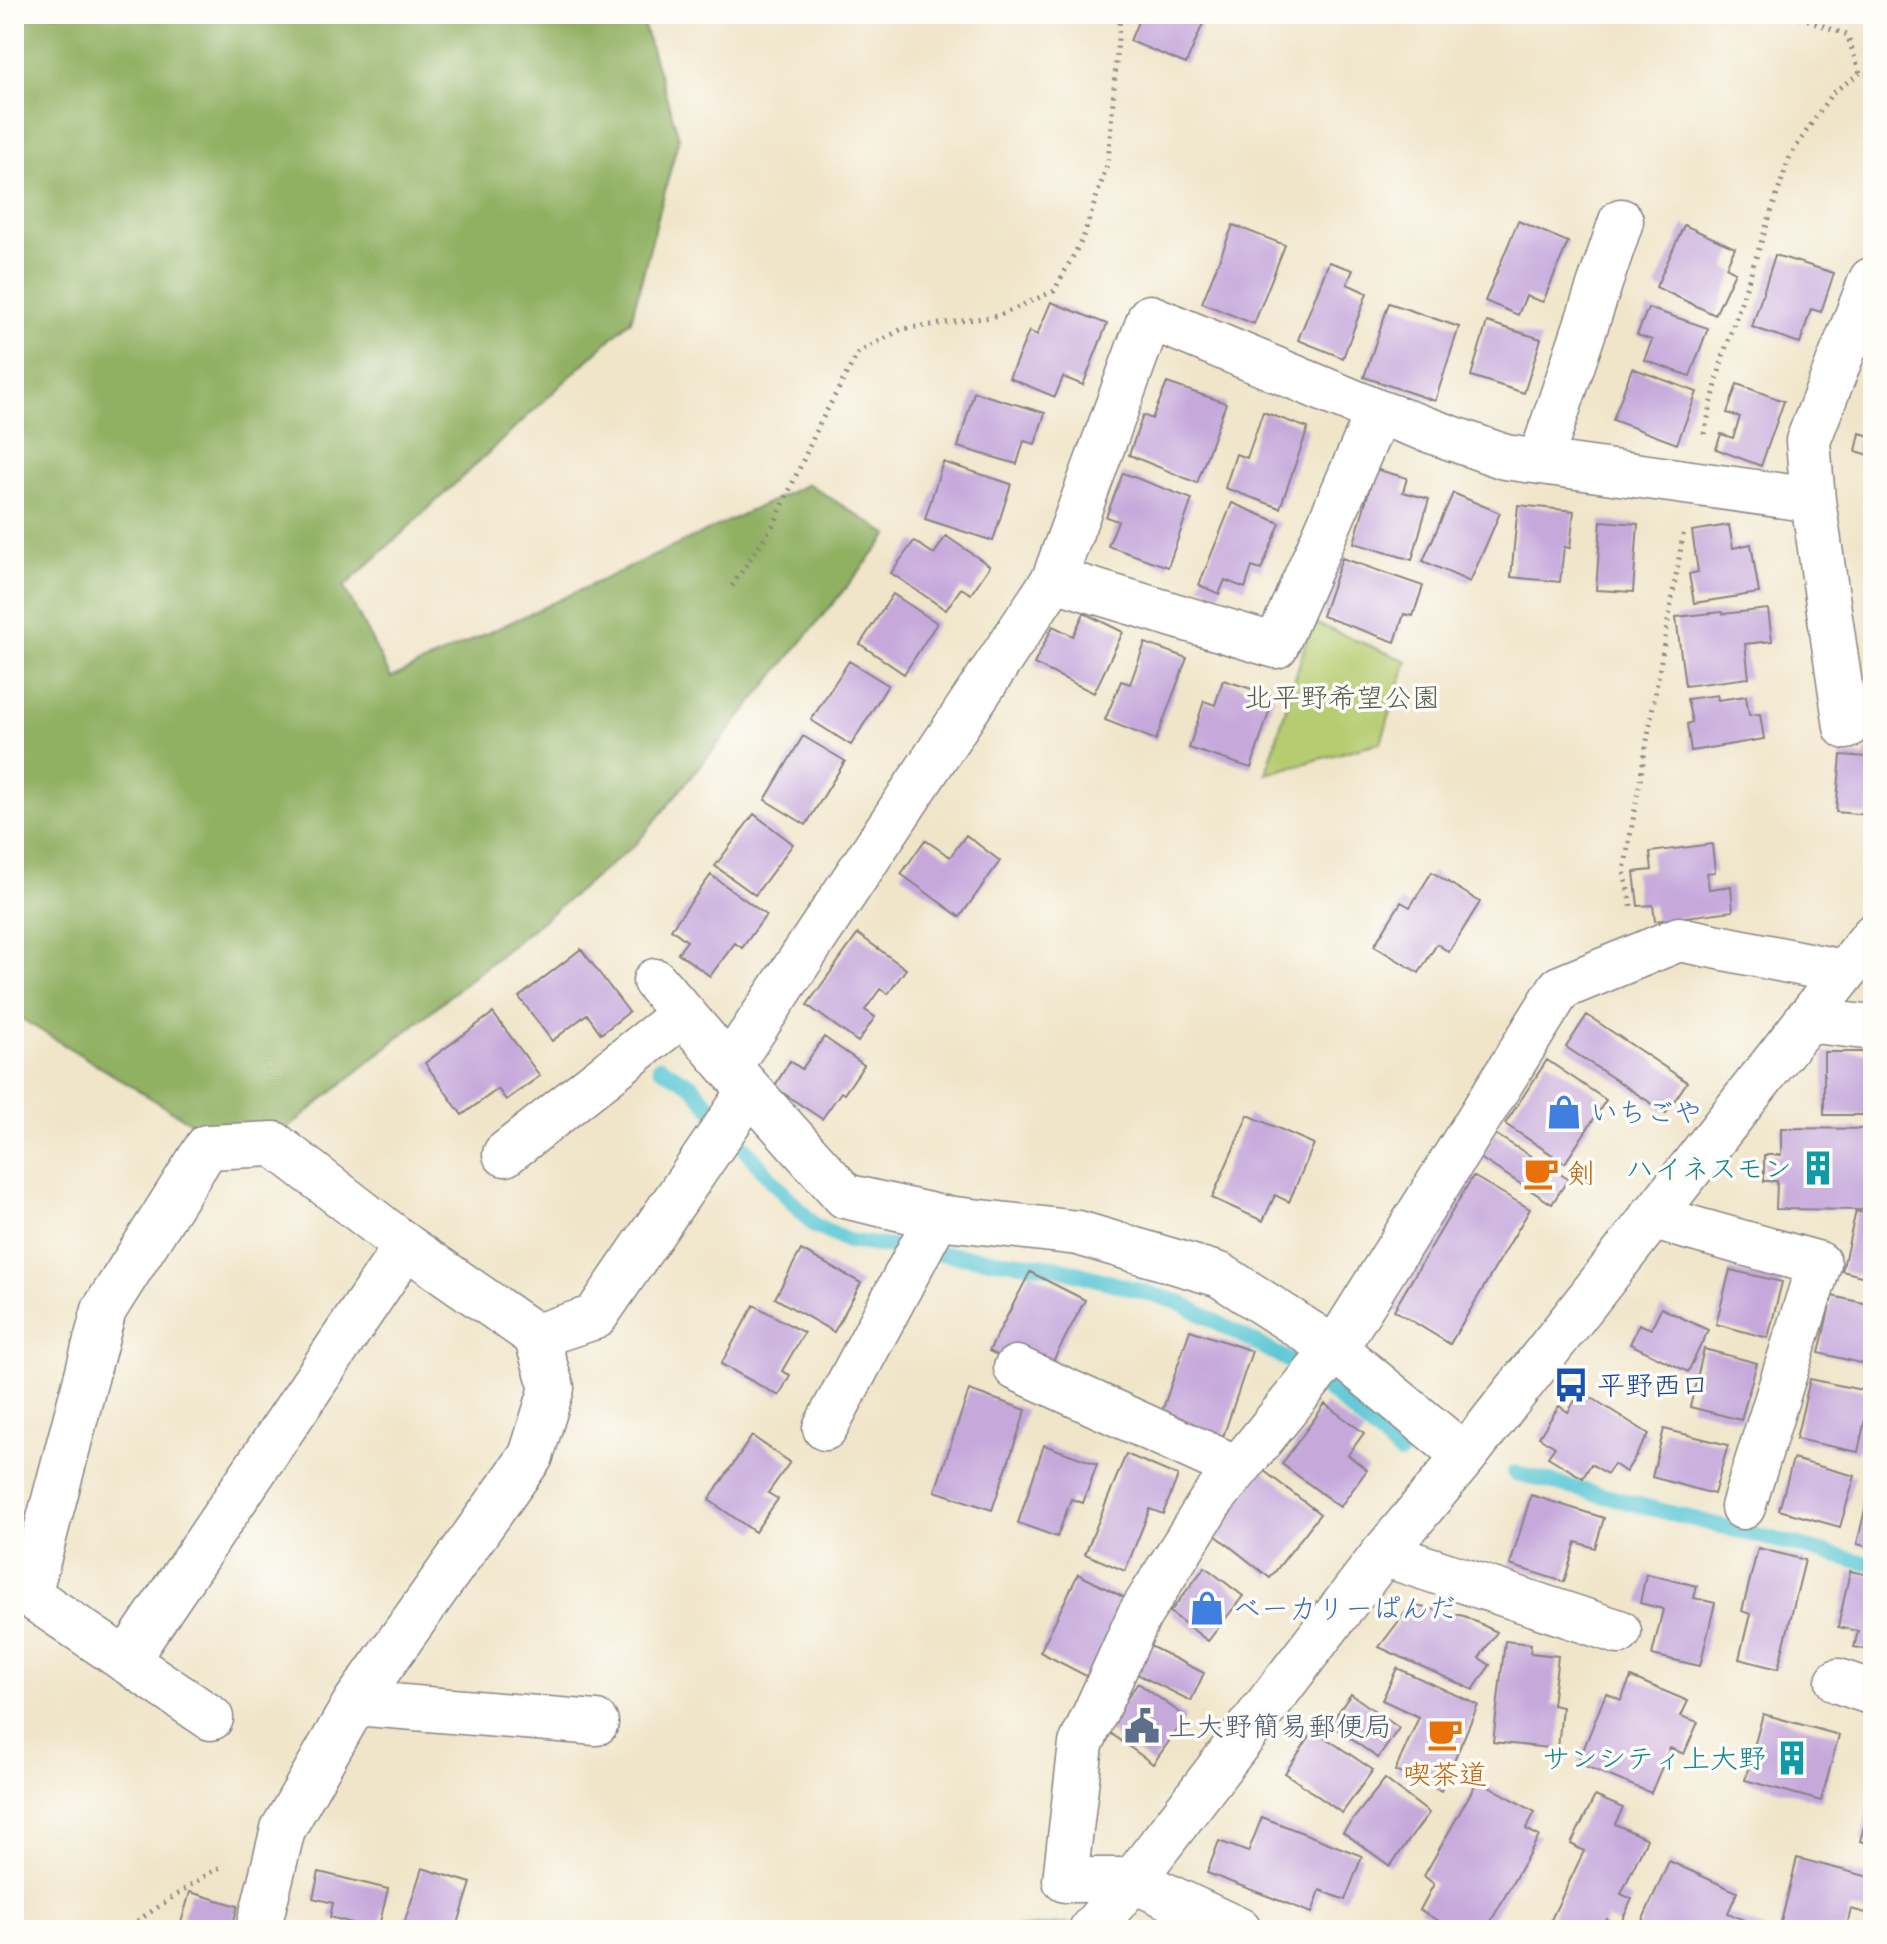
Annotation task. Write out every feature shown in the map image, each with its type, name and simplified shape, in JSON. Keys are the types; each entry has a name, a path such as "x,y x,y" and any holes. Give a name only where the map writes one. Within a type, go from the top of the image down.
{"street":[{"path":"1540,462 1621,221"},
{"path":"1846,727 1813,500 1808,441 1871,280"},
{"path":"536,1336 595,1317 740,1079 1054,579 1150,317 1378,412 1505,457 1813,500"},
{"path":"1054,579 1276,646 1378,412"},
{"path":"1091,1930 1133,1880 1383,1554 1465,1456 1873,936"},
{"path":"1239,1930 1133,1880 1065,1880 1081,1744 1139,1616 1211,1501 1335,1349 1560,988 1679,939 1843,972"},
{"path":"655,981 845,1196 937,1217 1078,1233 1220,1275 1335,1349 1465,1456"},
{"path":"505,1154 683,1014"},
{"path":"1806,1020 1873,1028"},
{"path":"211,1718 29,1595 104,1310 207,1147 274,1144 406,1246 536,1336 552,1388 531,1456 355,1703 283,1829 266,1928"},
{"path":"825,1428 937,1217"},
{"path":"1651,1217 1819,1264 1743,1507"},
{"path":"126,1661 406,1246"},
{"path":"1016,1368 1237,1468"},
{"path":"1383,1554 1619,1632"},
{"path":"355,1703 596,1723"}],"path":[{"path":"732,586 775,522 820,423 858,353 902,329 998,316 1054,291 1083,238 1108,162 1120,14"},
{"path":"1784,14 1847,35 1860,73"},
{"path":"1641,954 1624,871 1693,483 1723,356 1790,156 1832,93 1860,73 1873,74"},
{"path":"124,1930 195,1882 283,1829"}],"green space":[{"path":"14,14 640,14 679,137 631,320 344,587 391,678 808,484 889,535 637,843 250,1159 14,1014"},
{"name":"北平野希望公園","path":"1312,622 1407,661 1381,742 1266,774"}],"water":[{"path":"1065,1924 1124,1930 1006,1930 1012,1928"}],"building":[{"path":"1141,14 1207,14 1186,64 1130,41"},
{"path":"1518,221 1568,242 1543,302 1526,296 1518,315 1485,301"},
{"path":"1233,225 1285,245 1254,324 1202,303"},
{"path":"1684,225 1735,248 1726,267 1735,272 1715,315 1656,287"},
{"path":"1775,255 1834,273 1821,312 1811,309 1800,343 1752,327"},
{"path":"1329,262 1353,270 1347,284 1367,293 1343,358 1298,340"},
{"path":"1051,302 1107,324 1083,385 1063,377 1055,397 1009,378 1029,331 1037,335"},
{"path":"1389,303 1459,327 1435,401 1364,377"},
{"path":"1648,308 1708,328 1690,376 1644,360 1652,340 1637,335"},
{"path":"1487,322 1541,339 1524,393 1471,376"},
{"path":"1632,368 1697,392 1677,444 1613,420"},
{"path":"1167,383 1226,403 1197,483 1129,455 1143,415 1152,419"},
{"path":"1737,384 1784,401 1761,466 1716,449 1721,434 1733,438 1740,417 1727,413"},
{"path":"974,392 1045,413 1035,444 1024,441 1017,464 958,447"},
{"path":"1263,412 1308,428 1280,508 1225,488 1236,454 1247,458"},
{"path":"1860,433 1873,437 1873,456 1856,451"},
{"path":"943,462 1011,484 993,541 925,519"},
{"path":"1375,469 1407,478 1403,492 1429,499 1412,560 1354,543"},
{"path":"1123,473 1192,499 1168,567 1108,546 1118,521 1106,517"},
{"path":"1453,493 1500,513 1470,582 1423,561"},
{"path":"1232,503 1280,523 1261,570 1252,567 1245,588 1225,580 1219,594 1199,585"},
{"path":"1518,505 1574,511 1570,548 1564,547 1560,582 1511,577"},
{"path":"1601,521 1638,524 1633,592 1596,590"},
{"path":"1729,525 1733,548 1751,544 1759,593 1694,603 1689,574 1698,572 1692,531"},
{"path":"946,536 990,566 971,594 961,588 946,610 891,573 914,541 934,554"},
{"path":"1342,558 1423,586 1413,616 1404,614 1395,642 1322,616"},
{"path":"893,594 937,623 904,674 860,644"},
{"path":"1768,609 1772,641 1745,644 1749,678 1685,686 1676,617"},
{"path":"1084,613 1123,632 1094,693 1034,664 1053,626 1073,636"},
{"path":"1145,643 1187,658 1156,740 1105,720 1121,681 1130,684"},
{"path":"849,661 888,685 851,745 811,720"},
{"path":"1223,680 1274,696 1251,768 1189,748 1204,701 1215,705"},
{"path":"1717,695 1718,700 1746,696 1749,715 1760,714 1764,739 1691,751 1687,724 1692,722 1687,699"},
{"path":"1868,733 1873,733 1873,800 1870,800 1869,815 1836,812 1841,755 1866,757"},
{"path":"803,736 845,761 806,825 765,800"},
{"path":"754,814 793,844 755,895 715,866"},
{"path":"966,835 1000,861 960,917 901,874 925,840 950,857"},
{"path":"1712,844 1715,872 1707,873 1709,889 1731,886 1733,911 1655,921 1653,905 1638,906 1634,872 1652,870 1650,852"},
{"path":"1432,872 1480,902 1449,952 1437,944 1419,973 1374,946 1401,902 1410,907"},
{"path":"711,875 766,915 742,948 735,943 710,976 678,953 687,941 671,929"},
{"path":"858,934 906,969 888,994 880,989 865,1010 875,1017 858,1042 807,1005"},
{"path":"581,949 629,1012 601,1034 587,1014 552,1041 519,997"},
{"path":"493,1013 540,1076 506,1100 498,1089 462,1115 425,1063"},
{"path":"1587,1015 1687,1082 1666,1113 1566,1047"},
{"path":"824,1037 864,1065 822,1119 774,1087 790,1061 802,1069"},
{"path":"1824,1052 1873,1052 1873,1115 1824,1115"},
{"path":"1547,1060 1606,1100 1565,1163 1505,1124"},
{"path":"1248,1115 1314,1144 1289,1202 1275,1195 1263,1221 1212,1198"},
{"name":"ハイネスモン","path":"1781,1128 1873,1129 1873,1210 1776,1209 1777,1181 1764,1181 1764,1155 1781,1155"},
{"path":"1495,1134 1568,1179 1552,1204 1480,1158"},
{"path":"1473,1176 1530,1209 1450,1344 1394,1310"},
{"path":"1856,1211 1873,1216 1873,1279 1842,1271"},
{"path":"801,1250 861,1283 834,1332 775,1298"},
{"path":"1730,1270 1782,1282 1768,1338 1716,1324"},
{"path":"1030,1272 1085,1300 1052,1363 1026,1370 989,1351"},
{"path":"1832,1296 1873,1305 1873,1366 1819,1353"},
{"path":"754,1305 804,1333 782,1371 790,1375 779,1396 721,1364"},
{"path":"1661,1308 1708,1330 1688,1372 1630,1344 1639,1324 1651,1329"},
{"path":"1190,1330 1252,1351 1220,1446 1158,1423"},
{"path":"1704,1349 1757,1363 1741,1420 1690,1407"},
{"path":"1810,1379 1871,1392 1858,1452 1796,1439"},
{"path":"969,1390 1026,1410 992,1510 935,1491"},
{"path":"1581,1391 1649,1434 1626,1472 1614,1464 1607,1474 1591,1464 1583,1478 1548,1457 1555,1447 1539,1437 1559,1406 1568,1412"},
{"path":"1325,1404 1364,1433 1348,1455 1367,1470 1340,1507 1282,1464"},
{"path":"1664,1429 1728,1445 1714,1494 1652,1477"},
{"path":"752,1436 790,1462 768,1493 778,1499 755,1532 709,1500"},
{"path":"1044,1445 1097,1464 1083,1503 1071,1499 1057,1537 1018,1523"},
{"path":"1126,1454 1178,1476 1163,1514 1150,1509 1125,1571 1085,1554"},
{"path":"1793,1459 1855,1476 1840,1527 1779,1510"},
{"path":"1263,1470 1320,1514 1270,1578 1214,1534"},
{"path":"1873,1479 1873,1548 1857,1544"},
{"path":"1531,1495 1604,1518 1595,1548 1576,1542 1564,1582 1510,1565"},
{"path":"1758,1548 1805,1560 1778,1669 1739,1659 1750,1614 1742,1611"},
{"path":"1205,1567 1243,1596 1208,1641 1170,1612"},
{"path":"1850,1571 1873,1576 1873,1651 1854,1647 1858,1631 1838,1627"},
{"path":"1078,1574 1129,1600 1090,1678 1040,1652"},
{"path":"1646,1574 1697,1586 1694,1598 1715,1603 1700,1666 1652,1655 1663,1609 1640,1603"},
{"path":"1411,1605 1464,1616 1497,1632 1479,1658 1490,1665 1473,1690 1379,1647"},
{"path":"1505,1641 1531,1644 1530,1653 1558,1656 1552,1705 1562,1707 1558,1749 1493,1742"},
{"path":"1148,1645 1204,1673 1191,1701 1135,1673"},
{"path":"1397,1668 1478,1705 1441,1791 1395,1771 1419,1717 1382,1700"},
{"path":"1631,1677 1688,1701 1681,1716 1698,1722 1684,1754 1670,1748 1651,1793 1578,1763 1606,1693 1621,1700"},
{"path":"1138,1683 1186,1717 1153,1764 1105,1729"},
{"path":"1351,1694 1399,1728 1378,1758 1330,1724"},
{"name":"サンシティ上大野","path":"1763,1714 1839,1735 1821,1801 1745,1780"},
{"path":"1314,1730 1373,1770 1342,1813 1285,1773"},
{"path":"1385,1779 1429,1813 1390,1866 1343,1832"},
{"path":"1478,1780 1535,1812 1526,1829 1539,1836 1486,1930 1454,1930 1420,1910 1434,1884 1424,1876"},
{"path":"1595,1796 1623,1808 1615,1824 1647,1839 1621,1894 1632,1899 1620,1925 1607,1919 1601,1930 1546,1930 1584,1851 1571,1844"},
{"path":"1873,1796 1873,1844 1860,1841"},
{"path":"1262,1817 1362,1856 1345,1900 1320,1890 1312,1913 1207,1873 1219,1841 1248,1852"},
{"path":"1797,1858 1873,1878 1873,1915 1851,1909 1846,1930 1779,1930"},
{"path":"1669,1861 1737,1892 1728,1913 1766,1930 1638,1930"},
{"path":"422,1868 471,1883 456,1930 402,1930"},
{"path":"319,1872 388,1889 378,1930 330,1917 333,1903 313,1898"},
{"path":"190,1892 238,1906 231,1930 179,1930"}],"waterway":[{"path":"660,1067 692,1086 815,1226 848,1241 1055,1267 1179,1302 1295,1364"},
{"path":"1325,1387 1400,1453"},
{"path":"1515,1473 1873,1565"}],"place":[{"name":"いちごや","path":"1564,1112"},
{"name":"ハイネスモン","path":"1818,1168"},
{"name":"剣","path":"1541,1173"},
{"name":"平野西口","path":"1571,1385"},
{"name":"ベーカリーぱんだ","path":"1207,1608"},
{"name":"上大野簡易郵便局","path":"1142,1726"},
{"name":"喫茶道","path":"1445,1734"},
{"name":"サンシティ上大野","path":"1792,1758"}]}
